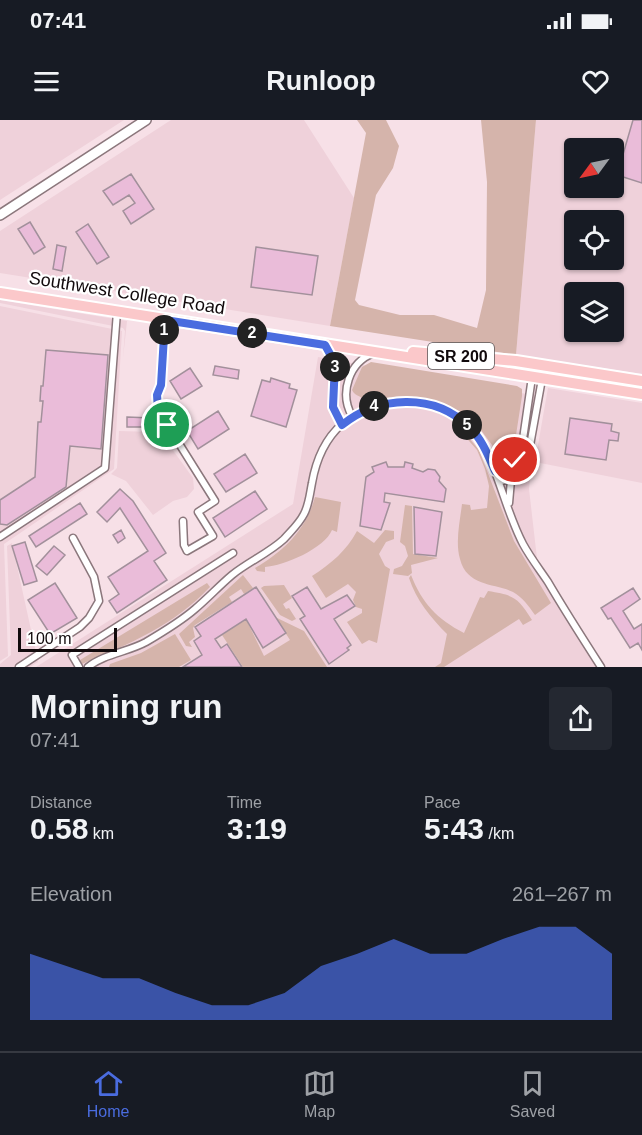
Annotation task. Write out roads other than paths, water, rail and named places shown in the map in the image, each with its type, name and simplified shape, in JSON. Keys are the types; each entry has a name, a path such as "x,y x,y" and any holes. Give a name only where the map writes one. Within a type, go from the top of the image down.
{"main road":[{"path":"0,215 146,120"},
{"name":"Southwest College Road","path":"0,288 13,292 377,349 516,361 642,381"},
{"name":"Southwest College Road","path":"0,293 642,394"}],"street":[{"path":"0,537 105,468 117,312"},
{"path":"165,320 161,385 157,395 158,410 215,501 198,512 213,536 187,551 184,545 183,521"},
{"path":"325,345 335,363 333,407 342,425"},
{"path":"352,416 348,409 346,396 349,377 364,357 376,353"},
{"path":"495,471 515,460 522,446 537,378"},
{"path":"499,481 512,480 521,473 527,462 537,378"},
{"path":"88,667 144,643 186,616 234,574 282,541 306,512 317,460 325,443 352,416 370,407 391,402 412,402 435,407 452,414 468,426 486,451 523,543 601,667"},
{"path":"522,446 530,450"},
{"path":"509,506 512,480"},
{"path":"20,667 80,627 89,618 99,601 94,577 73,538"},
{"path":"79,667 72,655 233,553"}]}
